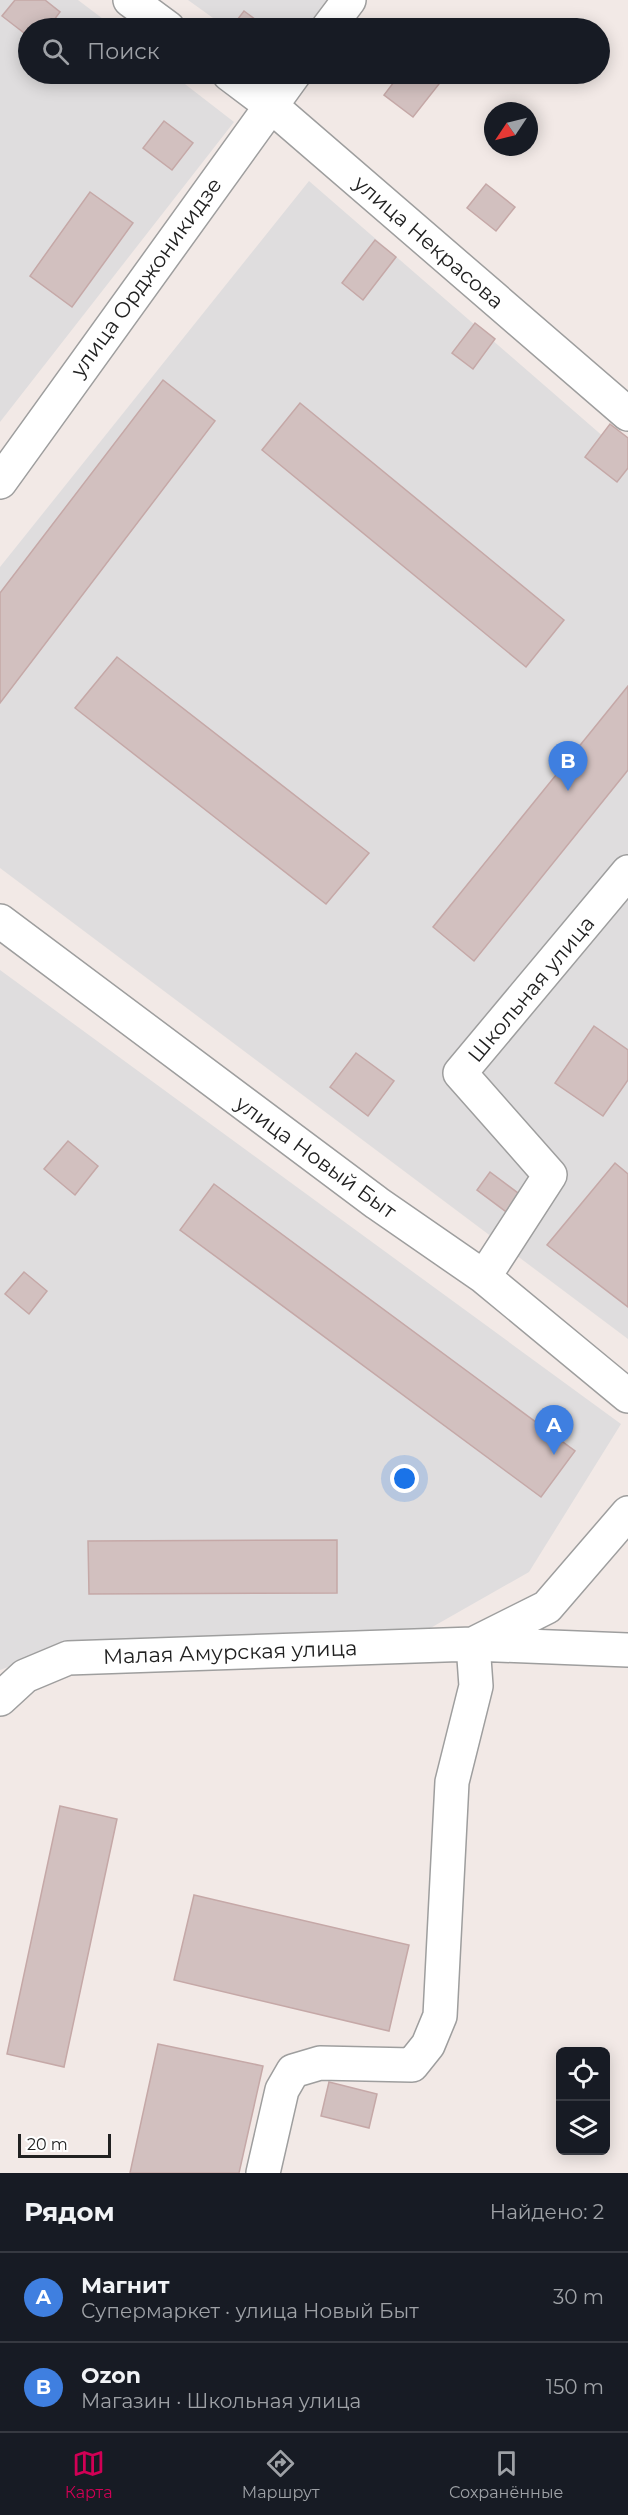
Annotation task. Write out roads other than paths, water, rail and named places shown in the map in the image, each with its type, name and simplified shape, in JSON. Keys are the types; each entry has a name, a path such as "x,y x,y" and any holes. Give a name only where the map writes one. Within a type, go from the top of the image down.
{"street":[{"path":"130,0 154,18"},
{"path":"336,18 350,0"},
{"name":"улица Некрасова","path":"242,84 270,105 628,414"},
{"name":"улица Орджоникидзе","path":"0,482 286,84"},
{"name":"Школьная улица","path":"484,1277 550,1175 460,1072 628,872"},
{"name":"улица Новый Быт","path":"0,921 376,1203 484,1277 628,1396"},
{"path":"263,2173 282,2090 293,2071 320,2063 412,2065 428,2045 440,2016 452,1782 476,1686 473,1644 547,1606 628,1513"},
{"name":"Малая Амурская улица","path":"0,1699 25,1676 68,1658 473,1644 628,1650"}],"place":[{"name":"Ozon","path":"568,791"},
{"name":"Магнит","path":"554,1455"}]}
